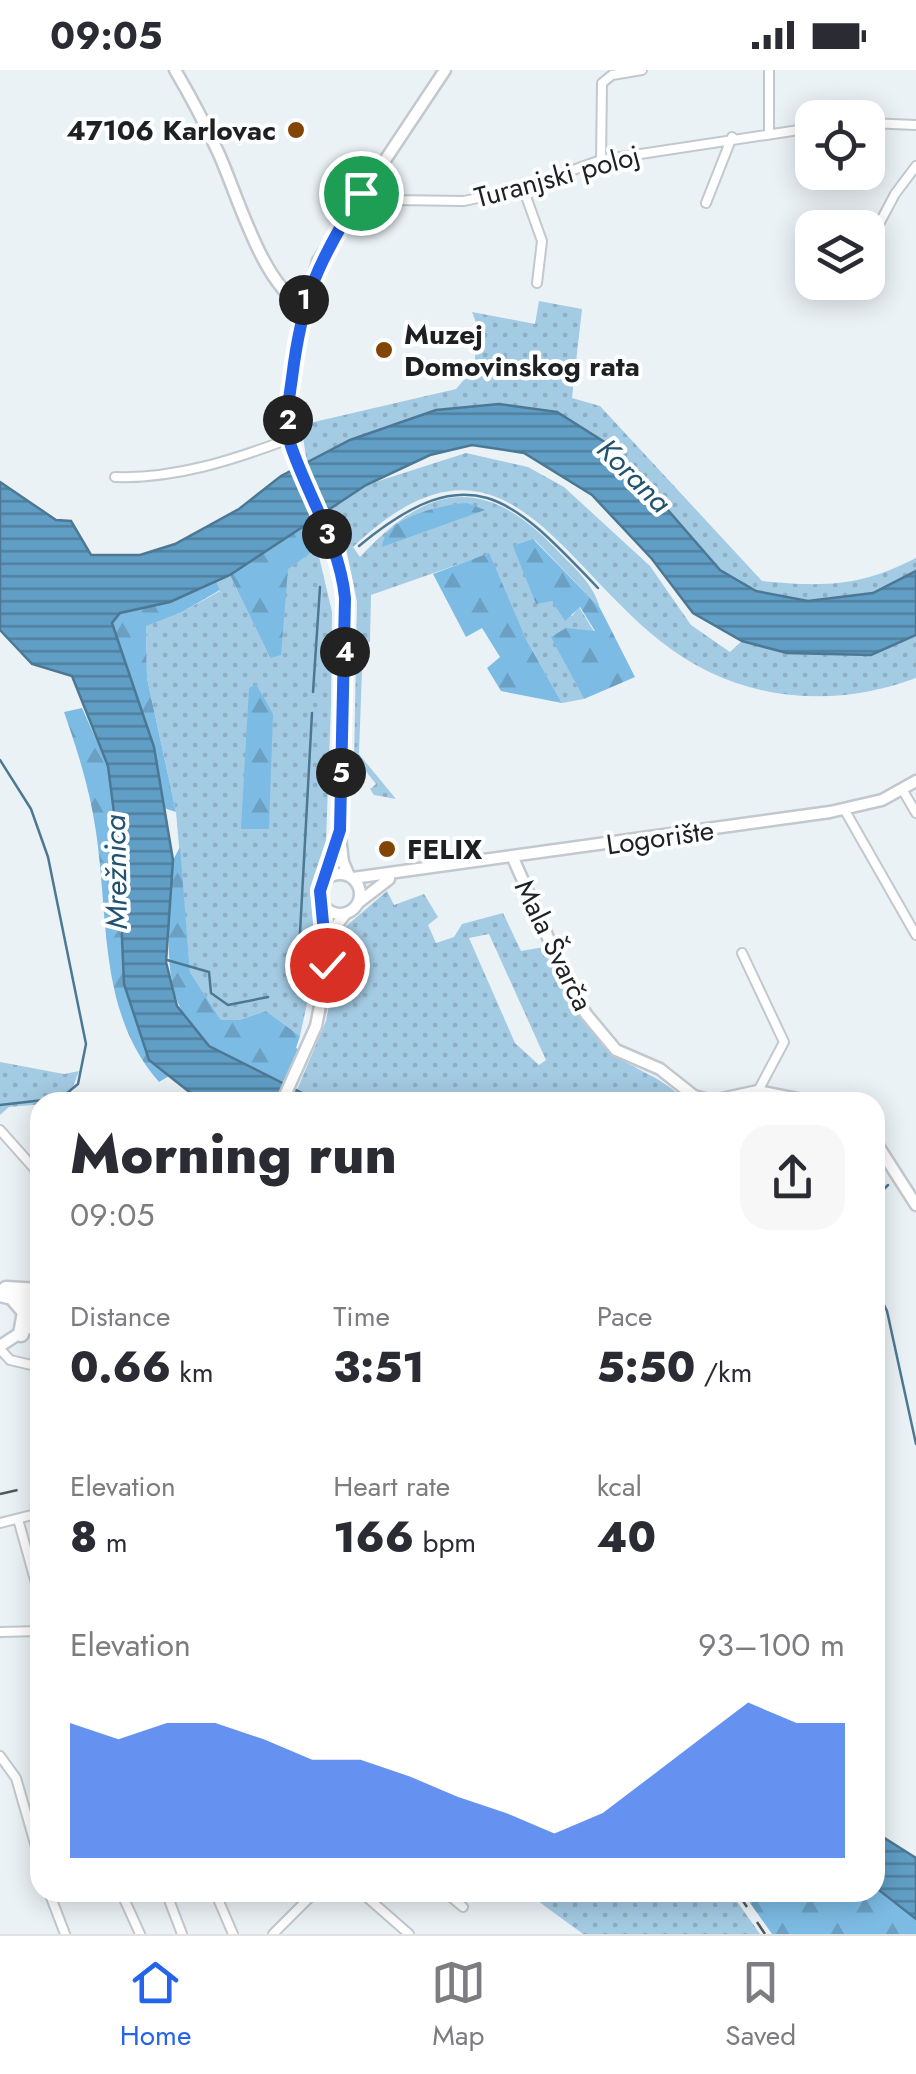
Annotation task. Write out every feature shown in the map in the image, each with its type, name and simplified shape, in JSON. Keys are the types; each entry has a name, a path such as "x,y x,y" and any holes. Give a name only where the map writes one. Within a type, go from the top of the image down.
{"highway":[{"path":"4,1293 30,1292"},
{"path":"4,1293 30,1301"},
{"path":"4,1293 25,1312 21,1334"}],"main road":[{"path":"175,70 218,150 263,256 289,296 303,306"},
{"path":"287,1092 310,1047 336,926 360,902 360,889 342,862 340,830 345,598 328,538 290,445 289,398 303,306 318,261 445,70"},
{"name":"Logorište","path":"351,877 399,874 844,810 882,800 916,781"},
{"path":"327,965 322,902 340,830"},
{"name":"Mala Švarča","path":"512,858 542,933 586,1014 606,1042 660,1069 689,1092"},
{"path":"325,881 336,874 351,877"},
{"name":"Logorište","path":"360,902 399,874"},
{"path":"322,902 328,911 345,914"},
{"name":"Mala Švarča","path":"753,1092 763,1092"},
{"path":"885,1157 916,1205"},
{"path":"0,1348 30,1327"}],"street":[{"path":"601,160 602,82 612,75 642,70"},
{"path":"769,70 770,132"},
{"path":"885,124 916,125"},
{"name":"Turanjski poloj","path":"361,193 436,203 523,188 601,160 795,130"},
{"path":"706,203 732,137"},
{"path":"885,212 916,166"},
{"path":"523,188 542,242 537,284"},
{"path":"116,477 174,473 290,445"},
{"path":"902,789 916,813"},
{"path":"844,810 916,935"},
{"path":"742,954 784,1042 758,1091"},
{"path":"0,1130 30,1164"},
{"path":"0,1348 10,1360 30,1365"},
{"path":"0,1523 30,1516"},
{"path":"18,1519 30,1562"},
{"path":"0,1632 30,1632"},
{"path":"0,1756 16,1778 30,1826"},
{"path":"53,1902 65,1934"},
{"path":"126,1902 140,1934"},
{"path":"170,1902 182,1934"},
{"path":"219,1902 232,1934"},
{"path":"273,1934 305,1902"},
{"path":"373,1902 410,1934"},
{"path":"457,1902 463,1908"}],"shaded area":[{"path":"539,301 582,309 572,398 600,406 762,581 841,583 877,575 916,558 916,571 873,593 808,601 756,591 720,570 614,448 351,440 307,462 301,425 456,389 474,368 478,328 472,312 535,324"},
{"path":"466,453 528,467 564,487 650,566 691,625 730,652 742,641 787,653 871,655 916,635 916,678 883,688 816,696 782,694 718,676 659,640 521,510 486,494 447,492 403,508 353,547 360,557 406,516 453,498 477,498 527,523 581,575 600,608 534,539 552,601 572,616 579,607 595,633 552,637 584,699 562,703 527,641 488,554 371,595 370,642 363,642 359,754 396,799 374,795 370,789 376,784 364,769 356,770 354,762 357,602 346,548 333,534 326,510 366,485"},
{"path":"317,548 332,612 331,706 326,841 310,888 317,957 300,1036 266,1011 239,1020 221,1020 190,972 176,812 147,678 146,625 182,612 220,591 216,581 230,575 270,658 288,568"},
{"path":"387,891 394,905 424,894 438,917 428,925 436,943 454,937 462,924 503,913 521,951 544,947 603,1046 676,1092 296,1092 326,1021 344,928","holes":["489,934 546,1060 539,1065 515,1043 469,938"]},
{"path":"0,1062 64,1074 79,1071 71,1092 30,1092 30,1105 9,1107 0,1115"},
{"path":"539,1902 737,1902 760,1934 583,1934"}],"green space":[{"path":"467,503 485,510 382,547 385,537 403,520 443,506"},
{"path":"311,520 322,545 288,569 281,655 270,658 230,575"},
{"path":"533,539 600,608 635,677 584,699 551,637 566,628 595,631 580,607 565,621 552,601 536,604 513,546"},
{"path":"489,553 527,641 562,703 501,691 487,668 500,657 482,628 466,637 433,574"},
{"path":"216,581 220,590 182,612 146,626 147,678 176,812 164,808 154,747 112,623 120,613 170,602"},
{"path":"256,684 273,714 269,829 241,829 249,688"},
{"path":"82,708 108,766 118,844 118,921 149,1060 169,1076 159,1082 139,1055 116,995 93,816 64,712"},
{"path":"180,847 190,972 221,1020 239,1020 266,1011 300,1036 296,1048 300,1050 282,1083 240,1065 210,1045 189,1023 177,998 170,970 169,938 173,860"},
{"path":"885,1895 916,1919 916,1934 772,1934 749,1902 885,1902"}],"water":[{"name":"Korana","path":"499,404 557,412 614,448 720,570 756,591 808,601 873,593 916,571 916,635 871,655 787,653 742,641 693,613 652,559 592,495 524,453 472,445 430,455 366,485 230,575 170,602 120,613 112,623 154,747 173,860 166,962 177,1006 209,1046 300,1092 189,1092 149,1060 124,984 118,844 108,766 72,676 32,664 0,630 0,482 56,520 71,521 91,555 140,555 175,544 239,509 281,476 350,440 436,410"},
{"path":"885,1838 916,1858 916,1919 885,1895"}],"waterway":[{"path":"359,546 398,517 432,501 461,495 488,498 540,530 598,588"},
{"path":"327,507 341,526"},
{"path":"313,692 320,587"},
{"path":"297,988 312,713"},
{"path":"0,760 31,809 48,857 86,1044 78,1084 68,1092"},
{"path":"167,960 209,972 211,993 228,1005 268,997"},
{"path":"0,1105 30,1102"},
{"path":"885,1188 888,1185"},
{"path":"885,1307 916,1444"}],"railway":[{"path":"0,1494 30,1487"},
{"path":"744,1902 765,1934"}],"place":[{"name":"47106 Karlovac","path":"296,130"},
{"name":"Muzej Domovinskog rata","path":"384,350"},
{"name":"FELIX","path":"387,849"}],"route":[{"path":"327,965 320,891 340,830 345,598 342,573 288,439 289,398 299,319 308,288 318,261 361,193"}],"water label":[{"name":"Mrežnica","path":"116,872"}]}
